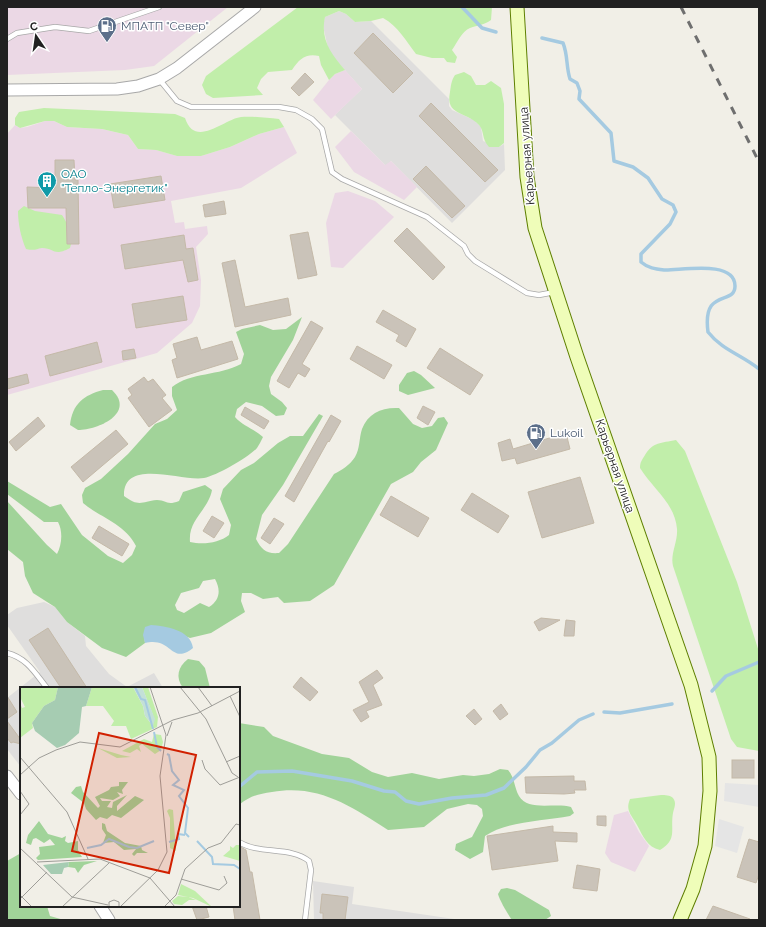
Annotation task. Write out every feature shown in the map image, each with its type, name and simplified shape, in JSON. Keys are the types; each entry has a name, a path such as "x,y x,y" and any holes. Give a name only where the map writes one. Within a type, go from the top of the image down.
{"main road":[{"name":"Карьерная улица","path":"516,7 530,203 540,247 691,685 706,741 711,781 707,833 699,872 680,920"}],"street":[{"path":"7,90 117,89 138,86 159,79 177,68 254,7"},
{"path":"7,776 20,793"},
{"path":"101,907 109,920"}],"lane":[{"path":"7,39 17,33 55,27 90,31 160,7"},
{"path":"159,79 177,102 190,107 279,107 296,110 312,118 322,129 332,172 342,179 427,217 464,246 468,254 475,261 527,293 539,295 555,292"},
{"path":"7,654 18,658 31,667 46,687"},
{"path":"240,843 248,847 301,854 309,861 311,870 305,920"}],"shaded area":[{"path":"7,7 228,7 154,66 125,70 7,75"},
{"path":"339,11 346,14 355,22 371,21 449,99 449,106 452,110 474,120 481,127 483,141 499,147 504,144 505,170 452,223 391,161 386,166 335,115 362,89 334,58 328,48 323,26 325,17"},
{"path":"345,70 362,89 331,119 313,100 335,74"},
{"path":"45,121 54,121 67,127 102,129 128,135 138,149 156,150 177,156 201,156 230,147 259,134 284,127 297,153 241,188 171,201 175,223 184,222 185,229 207,226 208,234 196,247 201,280 200,306 192,323 157,353 7,395 7,134 15,125 20,128"},
{"path":"351,131 385,165 391,161 417,187 404,200 354,172 335,147"},
{"path":"348,191 375,201 394,217 343,268 331,267 326,223 335,193"},
{"path":"44,602 55,607 67,622 85,636 86,646 109,674 127,687 21,687 40,672 7,625 7,615 17,608"},
{"path":"154,673 162,687 127,687"},
{"path":"20,688 20,766 7,749 7,698"},
{"path":"725,783 759,785 759,807 724,801"},
{"path":"628,811 639,832 649,846 635,872 611,862 605,853 614,815"},
{"path":"719,819 744,827 737,853 715,846"},
{"path":"313,881 354,887 352,904 461,920 314,920"}],"green space":[{"path":"298,7 492,7 491,20 467,30 452,50 457,57 455,63 447,62 444,58 432,58 416,54 397,29 383,18 371,21 355,22 346,14 339,11 325,17 324,32 325,39 331,52 345,70 335,74 329,80 321,65 319,56 310,55 300,60 292,70 268,72 261,79 257,88 263,95 213,98 206,94 202,85 206,76"},
{"path":"464,72 471,76 476,85 485,85 491,81 501,88 504,104 504,143 499,147 489,147 479,125 458,112 451,105 449,100 453,79 455,75"},
{"path":"44,108 175,114 185,118 190,127 196,131 203,132 241,117 279,119 284,127 259,134 230,147 201,156 177,156 156,150 138,149 128,135 102,129 67,127 54,121 45,121 20,128 15,125 15,118 19,112"},
{"path":"24,206 35,211 62,215 67,223 71,235 70,248 60,252 46,248 34,250 26,249 21,235 18,216 18,211"},
{"path":"302,317 293,340 271,377 269,386 271,394 282,402 287,408 284,415 276,416 262,406 246,402 237,409 235,417 241,423 263,437 257,448 232,466 209,477 194,478 143,474 133,477 126,484 124,496 129,500 138,503 157,500 171,503 179,501 183,492 205,485 212,490 207,504 192,527 190,542 205,543 221,540 229,535 231,525 220,499 223,489 241,470 254,463 278,443 290,436 303,436 319,414 323,416 283,485 262,515 256,539 260,546 268,552 279,553 288,544 334,474 346,467 355,457 358,451 362,429 368,419 376,412 399,408 413,424 422,428 432,426 438,418 444,417 448,423 436,450 421,462 413,472 391,484 334,585 310,601 284,603 278,597 263,599 251,593 242,593 241,601 245,612 211,633 190,638 185,636 144,635 145,643 126,657 102,648 67,622 55,607 33,593 25,576 23,562 7,549 7,501 57,554 60,546 61,530 58,522 44,522 7,494 7,481 50,507 61,504 82,535 108,556 123,563 132,555 136,546 126,532 83,503 82,495 85,488 101,479 128,454 155,424 167,419 177,410 172,396 172,387 180,382 196,376 224,371 241,364 244,354 236,332 260,325 273,330 286,329","holes":["215,579 219,591 217,598 209,607 200,603 184,613 177,610 175,605 181,593 199,588 203,581"]},
{"path":"414,371 421,375 435,388 408,395 399,391 399,385 407,373"},
{"path":"103,390 112,390 118,398 120,406 112,419 95,427 86,429 78,430 70,425 73,411 76,406 90,395"},
{"path":"676,440 685,451 737,582 759,652 759,751 737,747 731,739 673,566 672,557 677,529 672,511 640,468 642,460 654,445"},
{"path":"188,659 199,661 205,668 210,687 182,687 178,676 182,665"},
{"path":"240,723 264,727 273,736 322,754 349,758 372,772 388,777 412,773 439,779 463,775 474,776 489,774 500,769 508,770 512,776 519,796 523,801 535,805 571,807 574,813 570,816 515,824 494,831 485,836 483,852 470,859 455,850 456,844 472,837 483,816 482,809 477,805 468,804 447,809 424,827 388,830 347,805 319,794 305,791 289,790 272,792 251,797 240,804"},
{"path":"661,795 672,797 675,804 672,819 671,838 666,846 660,850 649,844 646,840 628,807 630,799"},
{"path":"20,854 20,907 47,907 50,916 64,920 7,920 7,861"},
{"path":"507,888 515,890 549,910 551,916 545,920 512,920 498,894 501,889"}],"water":[{"path":"151,625 164,626 183,633 188,637 193,648 186,653 180,654 161,643 145,643 143,635 145,627"}],"building":[{"path":"373,33 413,73 393,93 354,53"},
{"path":"305,73 314,82 299,96 291,88"},
{"path":"431,103 498,170 485,182 419,116"},
{"path":"55,160 74,160 75,180 78,180 79,244 67,244 66,208 28,208 27,187 55,188"},
{"path":"426,166 465,206 452,218 413,179"},
{"path":"161,176 165,200 114,208 110,184"},
{"path":"224,201 226,214 205,217 203,205"},
{"path":"407,228 445,267 433,280 394,241"},
{"path":"308,232 317,275 298,279 290,235"},
{"path":"184,235 186,249 193,248 198,280 188,282 183,260 125,269 121,245"},
{"path":"235,260 245,307 288,298 291,315 235,327 222,263"},
{"path":"183,296 187,320 136,328 132,304"},
{"path":"383,310 416,329 406,347 396,341 399,335 376,322"},
{"path":"311,321 323,328 302,364 310,369 305,377 298,373 289,388 277,381"},
{"path":"197,337 201,350 232,341 238,359 177,378 172,360 177,358 173,344"},
{"path":"97,342 102,362 50,376 45,356"},
{"path":"357,346 392,365 384,379 350,359"},
{"path":"440,348 483,375 470,395 427,368"},
{"path":"134,349 136,358 123,360 122,351"},
{"path":"27,374 29,383 7,389 7,379"},
{"path":"144,377 148,382 153,379 166,395 162,398 172,410 149,427 128,398 132,395 128,389"},
{"path":"423,406 435,412 428,425 417,418"},
{"path":"245,407 269,421 264,429 241,415"},
{"path":"331,415 341,421 329,442 328,441 294,502 285,496"},
{"path":"38,417 45,426 16,451 9,442"},
{"path":"116,430 128,444 83,482 71,467"},
{"path":"566,433 570,449 517,464 515,458 502,461 498,443 510,439 513,449"},
{"path":"580,477 594,523 542,538 528,492"},
{"path":"472,493 509,516 498,533 461,510"},
{"path":"391,496 429,518 418,537 380,515"},
{"path":"212,516 224,523 214,538 203,531"},
{"path":"274,518 284,524 270,544 261,538"},
{"path":"99,526 129,544 122,556 92,538"},
{"path":"541,618 560,620 539,631 534,622"},
{"path":"566,620 575,621 574,636 564,636"},
{"path":"48,628 86,687 60,687 29,640"},
{"path":"377,670 383,678 373,685 382,705 366,711 369,717 361,722 353,710 369,702 359,682"},
{"path":"301,677 318,692 310,701 293,687"},
{"path":"7,696 17,712 7,719"},
{"path":"501,704 508,714 500,720 493,711"},
{"path":"474,709 482,719 475,725 466,716"},
{"path":"7,721 20,739 20,744 11,743 7,738"},
{"path":"732,760 754,760 754,778 732,778"},
{"path":"574,776 574,781 585,781 586,790 574,790 575,793 564,794 526,793 525,777"},
{"path":"597,816 606,816 606,826 597,825"},
{"path":"553,826 553,832 577,833 577,842 555,841 558,861 492,870 487,836"},
{"path":"749,839 759,842 759,874 756,883 737,877"},
{"path":"240,847 246,850 250,872 252,872 260,920 235,920 233,907 240,907"},
{"path":"577,865 600,869 597,891 573,888"},
{"path":"322,894 348,897 345,920 323,920 323,913 320,913"},
{"path":"713,906 750,919 750,920 706,920"},
{"path":"192,907 206,907 209,917 197,920"}],"waterway":[{"path":"462,7 482,28 496,32"},
{"path":"542,38 563,43 566,52 570,79 577,83 580,91 579,99 611,133 614,161 633,167 648,178 662,199 673,205 676,212 670,224 641,254 641,262 646,266 664,270 693,268 716,269 726,272 733,278 735,286 734,292 714,303 710,309 707,318 708,332 719,343 759,369"},
{"path":"712,691 726,676 759,662"},
{"path":"604,712 620,713 672,704"},
{"path":"240,786 257,772 292,771 352,781 384,791 395,792 406,801 419,804 452,798 486,795 504,788 526,767 540,750 552,743 579,720 593,714"}],"railway":[{"path":"681,7 759,162"}],"place":[{"name":"МПАТП \"Север\"","path":"107,43"},
{"name":"ОАО \"Тепло-Энергетик\"","path":"47,198"},
{"name":"Lukoil","path":"536,450"}]}
